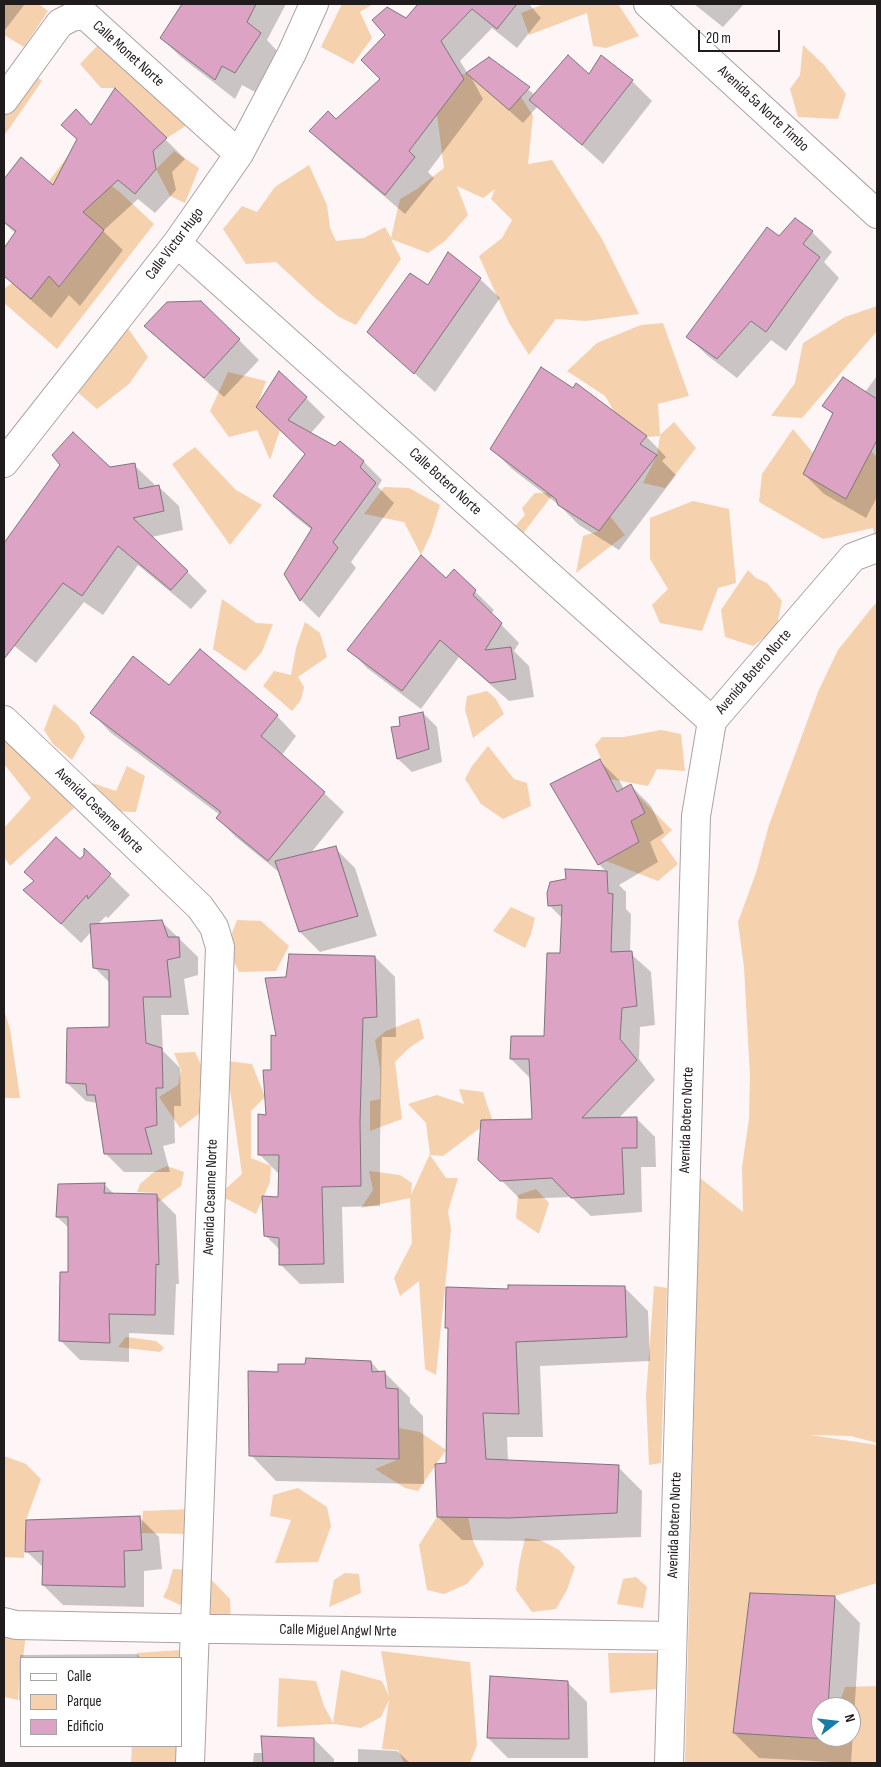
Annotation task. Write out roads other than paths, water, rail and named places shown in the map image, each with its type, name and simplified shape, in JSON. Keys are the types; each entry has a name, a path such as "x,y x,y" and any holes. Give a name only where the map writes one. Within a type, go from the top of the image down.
{"street":[{"name":"Calle Victor Hugo","path":"4,463 177,243 239,154 292,53 314,4"},
{"name":"Avenida 5a Norte Timbo","path":"648,4 877,214"},
{"name":"Calle Monet Norte","path":"4,100 60,23 72,17 85,16 239,154"},
{"name":"Calle Botero Norte","path":"177,243 712,721"},
{"name":"Avenida Botero Norte","path":"669,1763 696,816 712,721 853,557 877,548"},
{"name":"Avenida Cesanne Norte","path":"4,720 200,907 214,927 220,947 190,1763"},
{"name":"Calle Miguel Angwl Nrte","path":"4,1622 16,1625 672,1636"}]}
